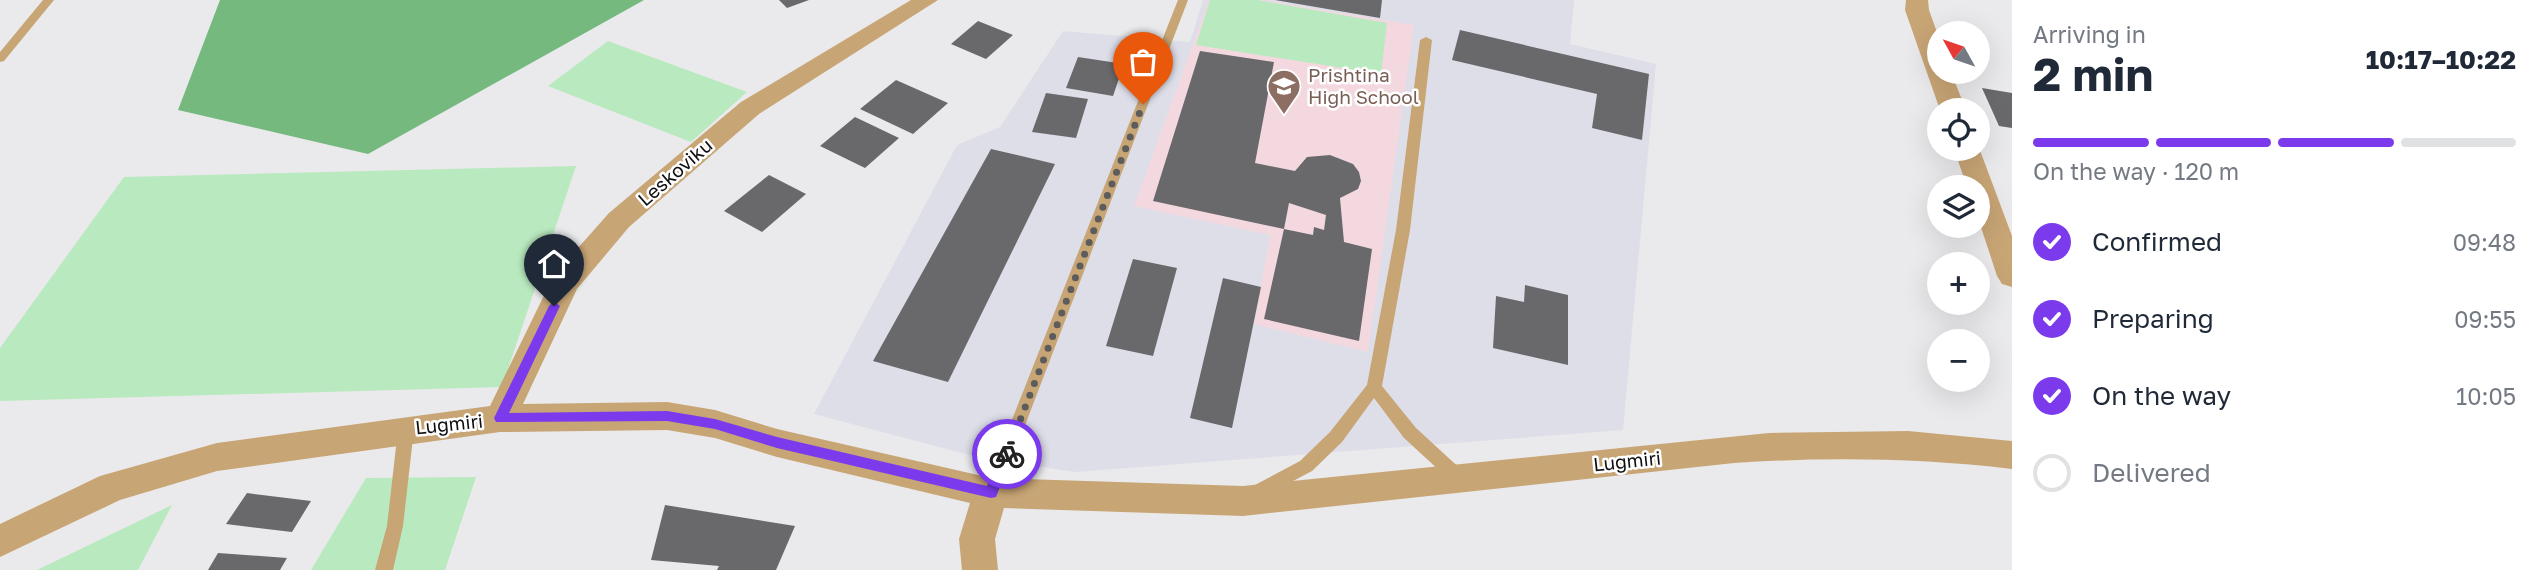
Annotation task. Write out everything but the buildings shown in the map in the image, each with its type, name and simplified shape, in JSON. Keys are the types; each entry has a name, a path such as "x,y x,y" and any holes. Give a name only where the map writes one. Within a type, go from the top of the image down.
{"street":[{"name":"Leskoviku","path":"500,418 565,283 619,220 750,108 927,0"},
{"path":"1917,0 1917,10 1927,38"},
{"path":"1971,161 2012,276"},
{"name":"Lugmiri","path":"0,541 101,492 159,471 217,457 500,418 667,416 715,424 777,443 991,493 1243,501 1734,449 1816,443 1904,444 2012,455"},
{"path":"980,570 976,539 991,493"}],"lane":[{"path":"0,59 49,0"},
{"path":"991,493 1183,0"},
{"path":"1243,501 1306,466 1336,437 1374,387 1403,230 1426,40"},
{"path":"1374,387 1410,433 1460,479"},
{"path":"384,570 395,526 406,429"}],"shaded area":[{"path":"1203,0 1574,0 1570,44 1656,64 1623,430 1075,472 973,456 814,414 957,145 1000,127 1063,31 1190,42"},
{"name":"Prishtina High School","path":"1209,0 1261,0 1414,25 1368,352 1254,324 1270,235 1134,206"}],"green space":[{"path":"220,0 644,0 368,154 178,110"},
{"path":"1210,0 1257,0 1387,23 1381,74 1196,45"},
{"path":"608,41 747,92 691,142 548,86"},
{"path":"576,166 502,387 0,401 0,348 124,177"},
{"path":"476,477 445,570 311,570 366,478"},
{"path":"172,505 138,570 37,570"}],"way so far":[{"path":"1007,454 1143,104"}],"place":[{"name":"Prishtina High School","path":"1284,116"}],"route":[{"path":"554,306 500,418 667,416 715,424 777,443 991,493 1007,454"}]}
